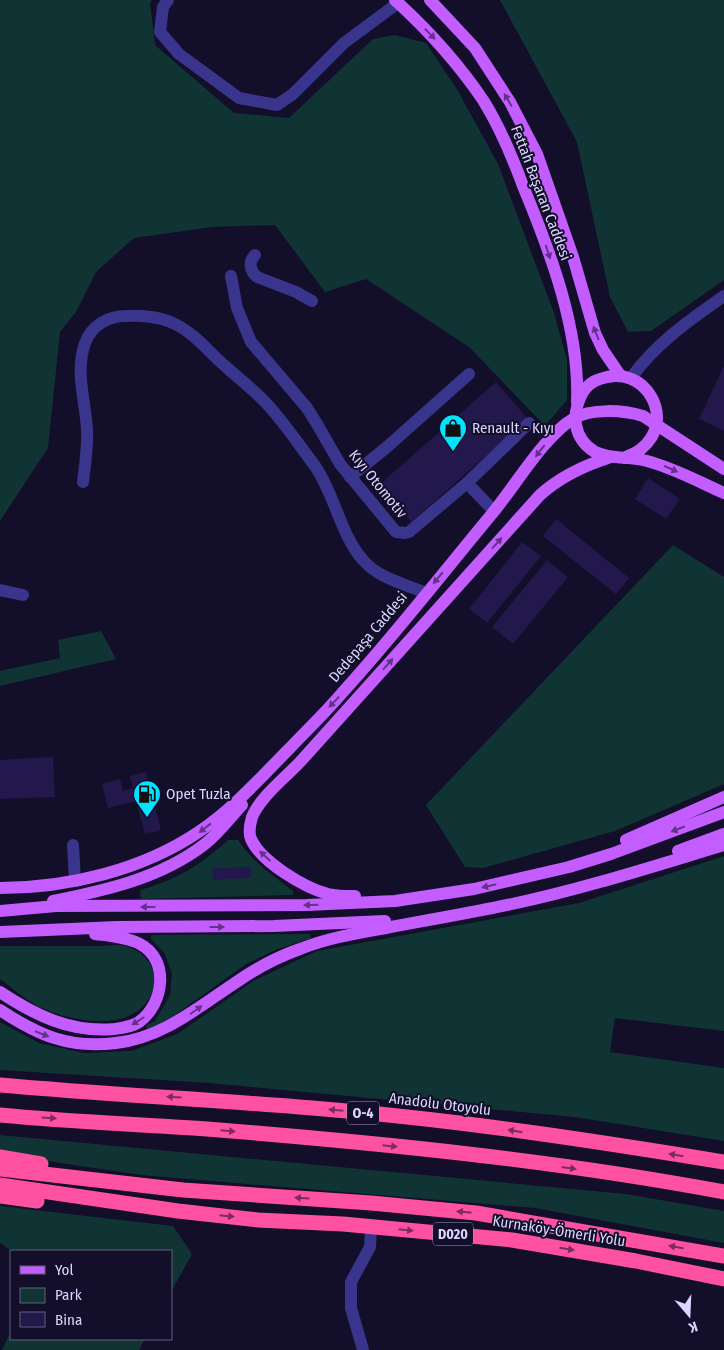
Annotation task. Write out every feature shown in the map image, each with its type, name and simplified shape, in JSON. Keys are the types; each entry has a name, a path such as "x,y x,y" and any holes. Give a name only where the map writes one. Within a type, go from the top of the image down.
{"highway":[{"name":"Anadolu Otoyolu","path":"0,1085 212,1100 432,1120 724,1162"},
{"name":"O-4","path":"0,1115 282,1136 435,1150 615,1174 724,1192"},
{"path":"0,1157 183,1190"},
{"name":"D020","path":"0,1169 183,1190"},
{"name":"D020","path":"0,1185 178,1211"},
{"name":"Kurnaköy-Ömerli Yolu","path":"183,1190 371,1203 476,1213 724,1256"},
{"path":"0,1196 78,1205 178,1211"},
{"name":"Kurnaköy-Ömerli Yolu","path":"178,1211 258,1220 371,1226 512,1240 636,1261 724,1279"}],"main road":[{"path":"430,0 475,48 519,119 537,154 603,350 626,377"},
{"name":"Fettah Başaran Caddesi","path":"397,1 446,50 483,100 503,136 537,220 569,323 578,381 575,418"},
{"path":"577,402 586,388 596,380 608,376 626,377 642,384 649,392 654,399 656,424 653,433 648,442 640,449 624,458"},
{"name":"Dedepaşa Caddesi","path":"0,888 34,887 75,880 134,864 173,848 201,831 244,796 342,693 494,511 549,440 575,418 607,410 628,411 643,416 724,469"},
{"path":"575,418 577,430 584,442 593,450 608,458 646,460 665,466 724,493"},
{"name":"Dedepaşa Caddesi","path":"425,896 347,896 329,894 314,889 283,872 260,853 251,839 249,827 253,816 261,802 300,762 540,495 555,482 588,464 608,458"},
{"path":"0,911 107,890 130,883 184,859 206,843 225,824 287,751"},
{"path":"522,878 603,850 724,797"},
{"path":"0,911 56,906 307,906 395,901 474,889 611,854 724,812"},
{"path":"586,886 724,834"},
{"path":"0,1010 41,1035 66,1042 90,1045 116,1043 144,1037 185,1018 235,982 267,963 301,948 358,933 512,904 586,886 724,846"},
{"path":"5,931 117,927 346,924 413,918 512,904"},
{"path":"0,992 26,1010 51,1020 77,1028 102,1030 122,1028 138,1023 150,1011 158,997 161,983 158,967 153,956 142,945 125,939 106,935 5,931"}],"street":[{"path":"168,0 163,7 160,32 179,54 239,98 277,105 293,94 344,43 397,1"},
{"path":"255,255 251,263 252,273 257,277 296,292 312,301"},
{"name":"Kıyı Otomotiv","path":"232,276 237,308 251,342 302,402 318,424 340,464 396,532 409,532 466,483"},
{"path":"626,377 660,344 724,296"},
{"path":"83,482 87,432 80,373 81,358 86,341 100,322 108,318 131,316 165,320 174,323 196,338 274,412 324,479 348,537 361,559 370,568 379,573 426,593"},
{"path":"350,477 469,374"},
{"path":"494,511 466,483 529,423"},
{"path":"0,590 23,594"},
{"path":"73,846 75,880"},
{"path":"363,1350 351,1308 351,1282 370,1247 371,1226"}],"green space":[{"path":"0,0 152,0 150,3 155,45 234,113 289,118 373,39 395,35 426,43 458,91 498,164 554,313 567,360 567,400 545,426 469,347 366,279 325,292 275,225 212,227 134,238 96,272 76,312 60,332 48,448 0,521"},
{"path":"500,0 724,0 724,280 651,331 628,332 610,297 577,142"},
{"path":"673,545 724,577 724,784 615,831 483,868 465,867 426,805"},
{"path":"101,631 116,659 0,686 0,671 60,658 58,640"},
{"path":"228,840 238,840 270,874 293,891 293,895 141,899 140,890 187,871"},
{"path":"724,856 724,1031 615,1018 610,1052 724,1068 724,1141 575,1117 209,1083 0,1070 0,1022 39,1043 84,1053 131,1051 177,1034 255,980 317,951 579,903"},
{"path":"310,934 311,938 275,950 246,964 171,1018 148,1029 145,1026 155,1021 170,995 172,974 165,954 151,939 151,935"},
{"path":"0,946 126,946 142,955 151,965 154,976 154,988 149,999 141,1009 129,1016 115,1020 94,1021 62,1015 34,1004 0,979"},
{"path":"0,1135 626,1194 724,1211 724,1243 535,1208 141,1175 0,1154"},
{"path":"0,1206 173,1226 192,1254 172,1290 172,1250 10,1250 0,1243"},
{"path":"10,1333 10,1340 144,1340 139,1350 2,1350"}],"building":[{"path":"724,366 724,431 699,419"},
{"name":"Renault - Kıyı","path":"496,382 528,419 411,522 379,485"},
{"path":"648,478 680,499 666,519 635,499"},
{"path":"556,519 629,578 616,594 543,536"},
{"path":"522,542 541,556 487,623 469,609"},
{"path":"547,560 568,577 513,644 492,627"},
{"path":"53,757 55,797 0,799 0,760"},
{"path":"146,772 161,830 145,834 136,801 108,808 102,784 120,779 123,791 133,788 130,776"},
{"path":"251,867 251,878 213,880 212,868"}],"place":[{"name":"Renault - Kıyı","path":"453,452"},
{"name":"Opet Tuzla","path":"147,818"}]}
